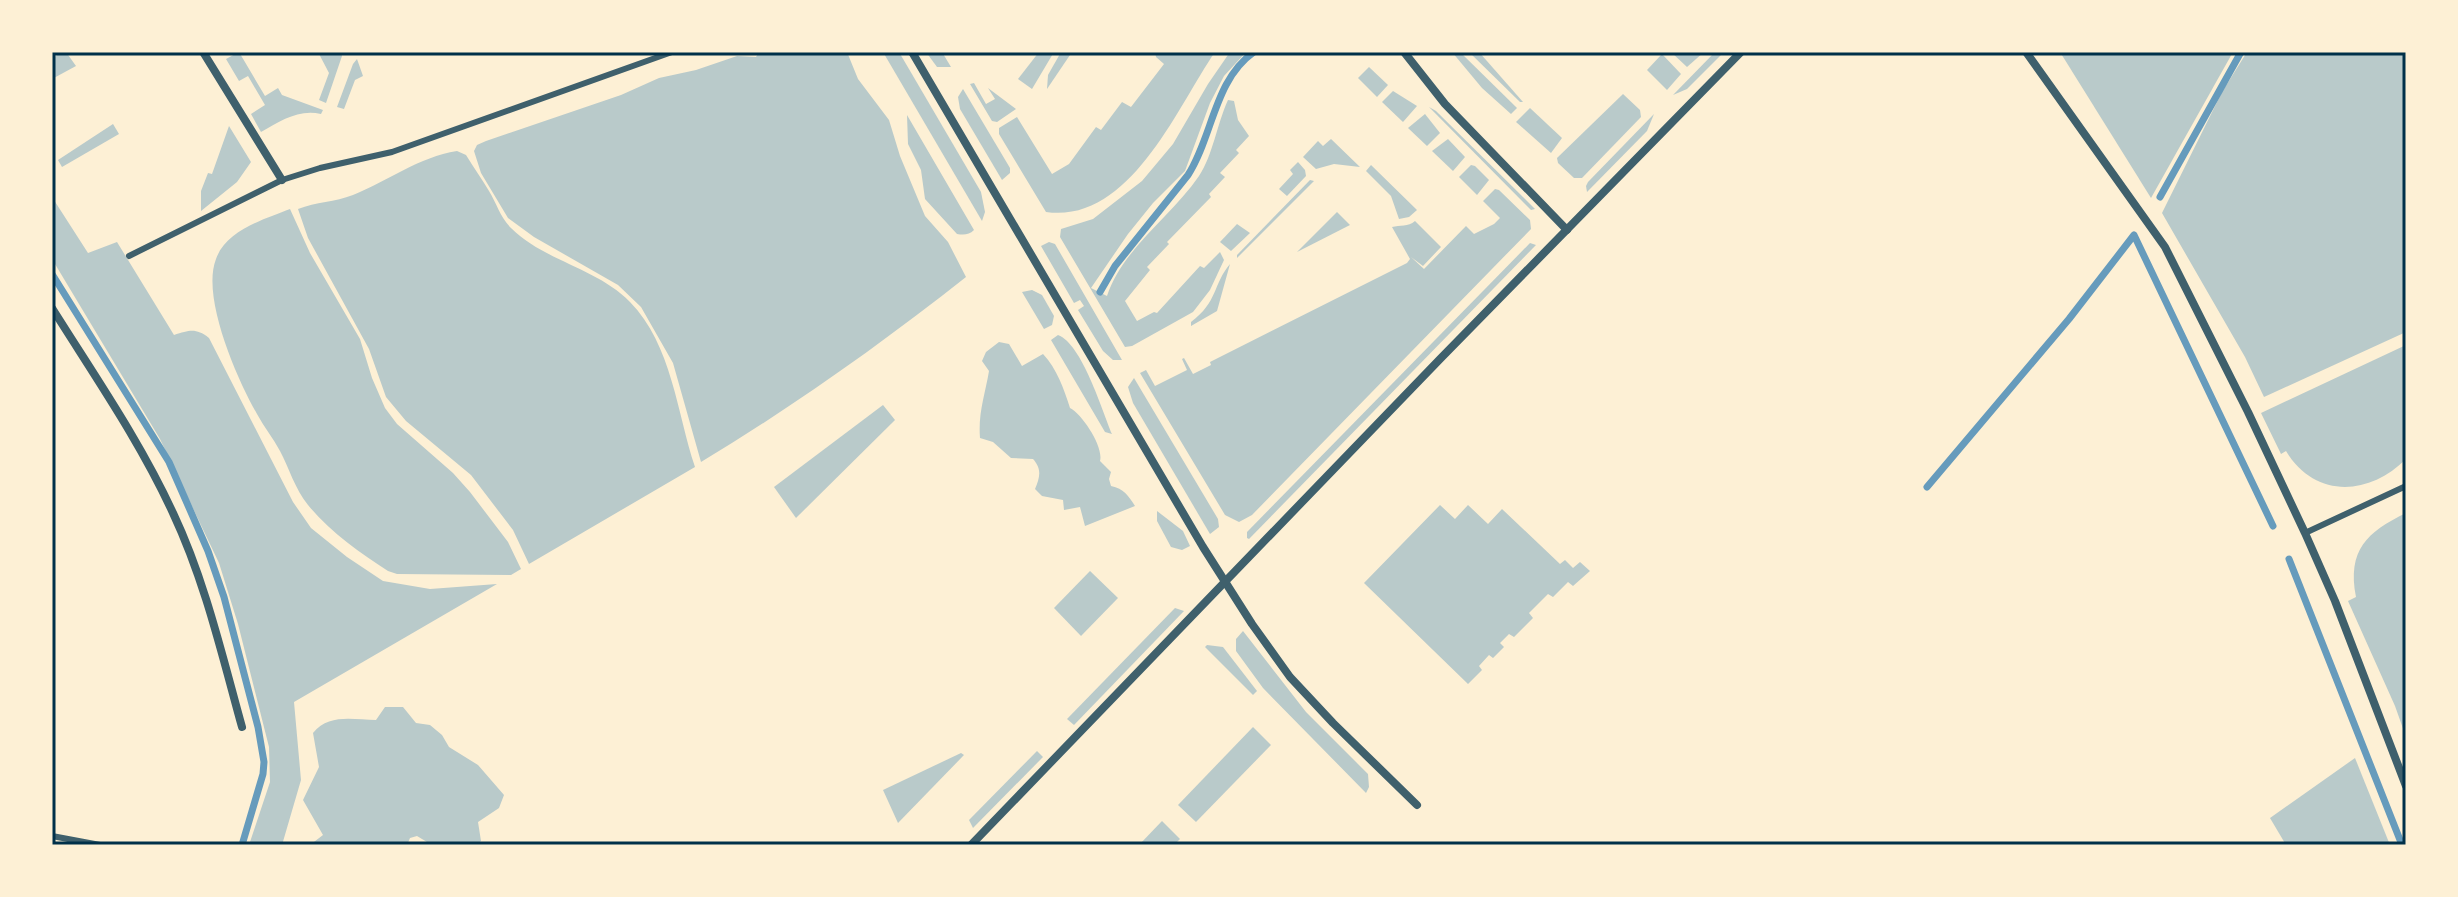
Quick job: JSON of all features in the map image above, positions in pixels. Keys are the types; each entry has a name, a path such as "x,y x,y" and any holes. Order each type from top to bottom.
{"street":[{"path":"203,52 282,180"},
{"path":"912,52 1225,583 1290,677 1417,805"},
{"path":"1404,52 1445,104 1567,230"},
{"path":"971,845 1741,52"},
{"path":"2026,52 2165,247 2305,533 2335,601 2406,786"},
{"path":"52,308 144,457 174,515 204,591 242,727"}],"lane":[{"path":"129,256 282,180 392,152 672,52"},
{"path":"2305,533 2406,486"},
{"path":"52,836 100,845"}],"shaded area":[{"path":"66,52 76,66 52,79 52,59"},
{"path":"239,52 265,96 278,88 282,95 323,110 321,114 297,115 261,132 251,114 265,105 248,76 239,81 226,59"},
{"path":"318,52 341,52 342,56 326,103 319,100 329,73"},
{"path":"759,52 847,52 858,79 889,120 925,216 948,242 966,277 836,374 701,462 673,363 641,307 618,285 534,237 508,218 481,173 474,151 477,145 486,141 621,95 659,78 737,56 756,57"},
{"path":"883,52 899,52 981,192 985,212 982,221"},
{"path":"926,52 942,52 951,67 937,67"},
{"path":"1039,52 1054,52 1032,89 1018,79"},
{"path":"1061,52 1072,52 1047,89 1048,75"},
{"path":"1155,52 1215,52 1167,130 1126,181 1102,200 1076,211 1046,212 999,134 999,128 1017,117 1052,174 1069,164 1096,127 1101,130 1122,102 1131,107 1164,64"},
{"path":"1230,52 1246,52 1224,76 1210,103 1185,171 1128,234 1091,288 1107,296 1124,263 1199,176 1228,100 1234,101 1238,120 1249,136 1236,150 1239,153 1220,173 1225,177 1209,194 1211,197 1167,242 1169,244 1147,267 1150,270 1125,301 1137,321 1157,313 1200,266 1204,268 1220,252 1224,260 1210,290 1193,312 1125,347 1060,237 1061,229 1093,219 1142,181 1173,144"},
{"path":"1452,52 1460,52 1517,108 1511,114 1482,88"},
{"path":"1469,52 1479,52 1523,102 1520,102"},
{"path":"1671,52 1704,52 1687,67"},
{"path":"1715,52 1724,52 1687,89 1673,95"},
{"path":"2060,52 2233,52 2151,198"},
{"path":"2247,52 2406,52 2406,332 2264,397 2245,357 2162,213 2222,92"},
{"path":"1662,54 1681,74 1667,90 1647,70"},
{"path":"357,59 363,76 355,80 344,109 337,107 353,64"},
{"path":"1369,67 1388,85 1377,97 1358,78"},
{"path":"974,83 986,104 995,99 988,88 1016,109 997,122 992,121 970,84"},
{"path":"963,89 1010,168 1010,173 1002,180 960,109 958,97"},
{"path":"1393,91 1417,106 1403,122 1382,102"},
{"path":"1623,94 1640,110 1641,117 1582,178 1574,178 1558,163 1557,158"},
{"path":"1429,107 1436,111 1535,209 1531,210"},
{"path":"1530,108 1562,138 1551,153 1516,122"},
{"path":"1425,114 1440,133 1427,146 1408,128"},
{"path":"1654,114 1647,131 1587,192 1588,182"},
{"path":"907,115 974,230 970,233 957,234 925,199 921,170 908,144"},
{"path":"113,124 119,134 62,167 58,160"},
{"path":"229,126 251,162 237,182 201,211 201,191 208,173 212,174"},
{"path":"1331,139 1360,167 1334,164 1316,169 1303,157 1318,141 1323,146"},
{"path":"1448,139 1465,157 1453,171 1432,151"},
{"path":"457,151 466,155 511,228 539,249 617,290 644,319 672,380 695,467 529,564 513,530 471,475 406,421 386,397 369,349 308,238 298,209 353,195 417,164"},
{"path":"1298,162 1306,176 1287,196 1279,189 1293,174 1290,170"},
{"path":"1371,165 1417,210 1409,217 1399,219 1391,196 1366,171"},
{"path":"1471,165 1489,180 1477,195 1459,177"},
{"path":"1310,180 1314,181 1237,258 1237,255"},
{"path":"1495,189 1530,220 1531,229 1252,515 1239,522 1225,515 1140,373 1146,370 1155,386 1187,370 1184,358 1193,374 1211,365 1210,362 1407,263 1410,259 1392,227 1415,221 1441,247 1423,266 1411,257 1424,269 1466,226 1474,234 1500,218 1483,201"},
{"path":"52,197 88,253 117,242 174,335 193,331 209,338 293,502 311,528 383,581 430,589 497,584 294,702 301,780 282,845 249,845 270,782 269,747 219,563 160,439 52,259"},
{"path":"290,209 310,253 360,339 385,408 397,424 470,492 508,542 521,569 511,575 397,574 345,541 303,499 231,360 213,294 216,259 228,240 247,227"},
{"path":"1337,212 1350,225 1297,252"},
{"path":"1237,224 1250,233 1231,251 1220,242"},
{"path":"1049,242 1055,244 1122,360 1113,360 1103,351 1078,310 1084,306 1080,300 1074,303 1041,246"},
{"path":"1530,243 1536,245 1247,538 1247,532"},
{"path":"1230,264 1217,311 1191,326 1191,322 1211,300"},
{"path":"1032,290 1042,295 1054,316 1052,325 1044,329 1022,292"},
{"path":"1058,335 1067,341 1083,364 1112,434 1105,432 1051,340"},
{"path":"999,342 1009,344 1022,366 1043,354 1048,360 1060,380 1070,408 1091,432 1099,448 1100,461 1111,472 1111,486 1125,493 1135,506 1085,526 1080,507 1064,510 1063,500 1042,496 1035,489 1039,473 1033,459 1011,458 993,442 980,438 981,412 989,371 982,361 986,352"},
{"path":"2406,345 2406,459 2376,480 2343,487 2312,478 2298,467 2286,451 2281,454 2261,413"},
{"path":"1134,378 1218,519 1219,527 1210,534 1133,403 1128,387"},
{"path":"883,405 895,420 796,518 774,487"},
{"path":"1440,505 1455,519 1468,505 1488,524 1502,509 1560,564 1565,560 1573,568 1580,562 1590,571 1573,586 1568,582 1553,597 1548,594 1529,613 1533,618 1514,637 1509,634 1500,643 1504,647 1493,658 1489,655 1479,666 1482,670 1468,684 1364,583"},
{"path":"1157,511 1183,531 1190,546 1182,550 1171,547 1157,521"},
{"path":"2406,513 2406,737 2348,601 2356,597 2355,567 2363,544 2380,528"},
{"path":"1090,571 1118,598 1081,636 1054,608"},
{"path":"1175,608 1184,611 1074,725 1067,719"},
{"path":"1243,631 1306,712 1368,774 1366,793 1263,688 1236,651 1236,639"},
{"path":"1205,647 1223,647 1257,691 1253,695"},
{"path":"385,707 403,707 416,723 430,725 442,735 449,747 478,765 504,795 499,808 478,822 481,841 477,845 432,845 417,836 410,838 407,845 310,845 323,835 303,800 319,767 313,733 334,720 376,720"},
{"path":"1253,727 1271,745 1196,822 1178,805"},
{"path":"1037,751 1043,757 973,828 969,820"},
{"path":"961,753 964,755 898,823 883,790"},
{"path":"2355,758 2390,845 2286,845 2270,818"},
{"path":"1162,821 1180,839 1174,845 1139,845"}],"waterway":[{"path":"1100,292 1115,266 1188,175 1230,78 1254,52"},
{"path":"2160,197 2241,52"},
{"path":"1927,487 2069,319 2134,235 2273,526"},
{"path":"52,274 169,462 208,551 224,597 258,727 264,762 242,845"},
{"path":"2289,559 2402,845"}]}
